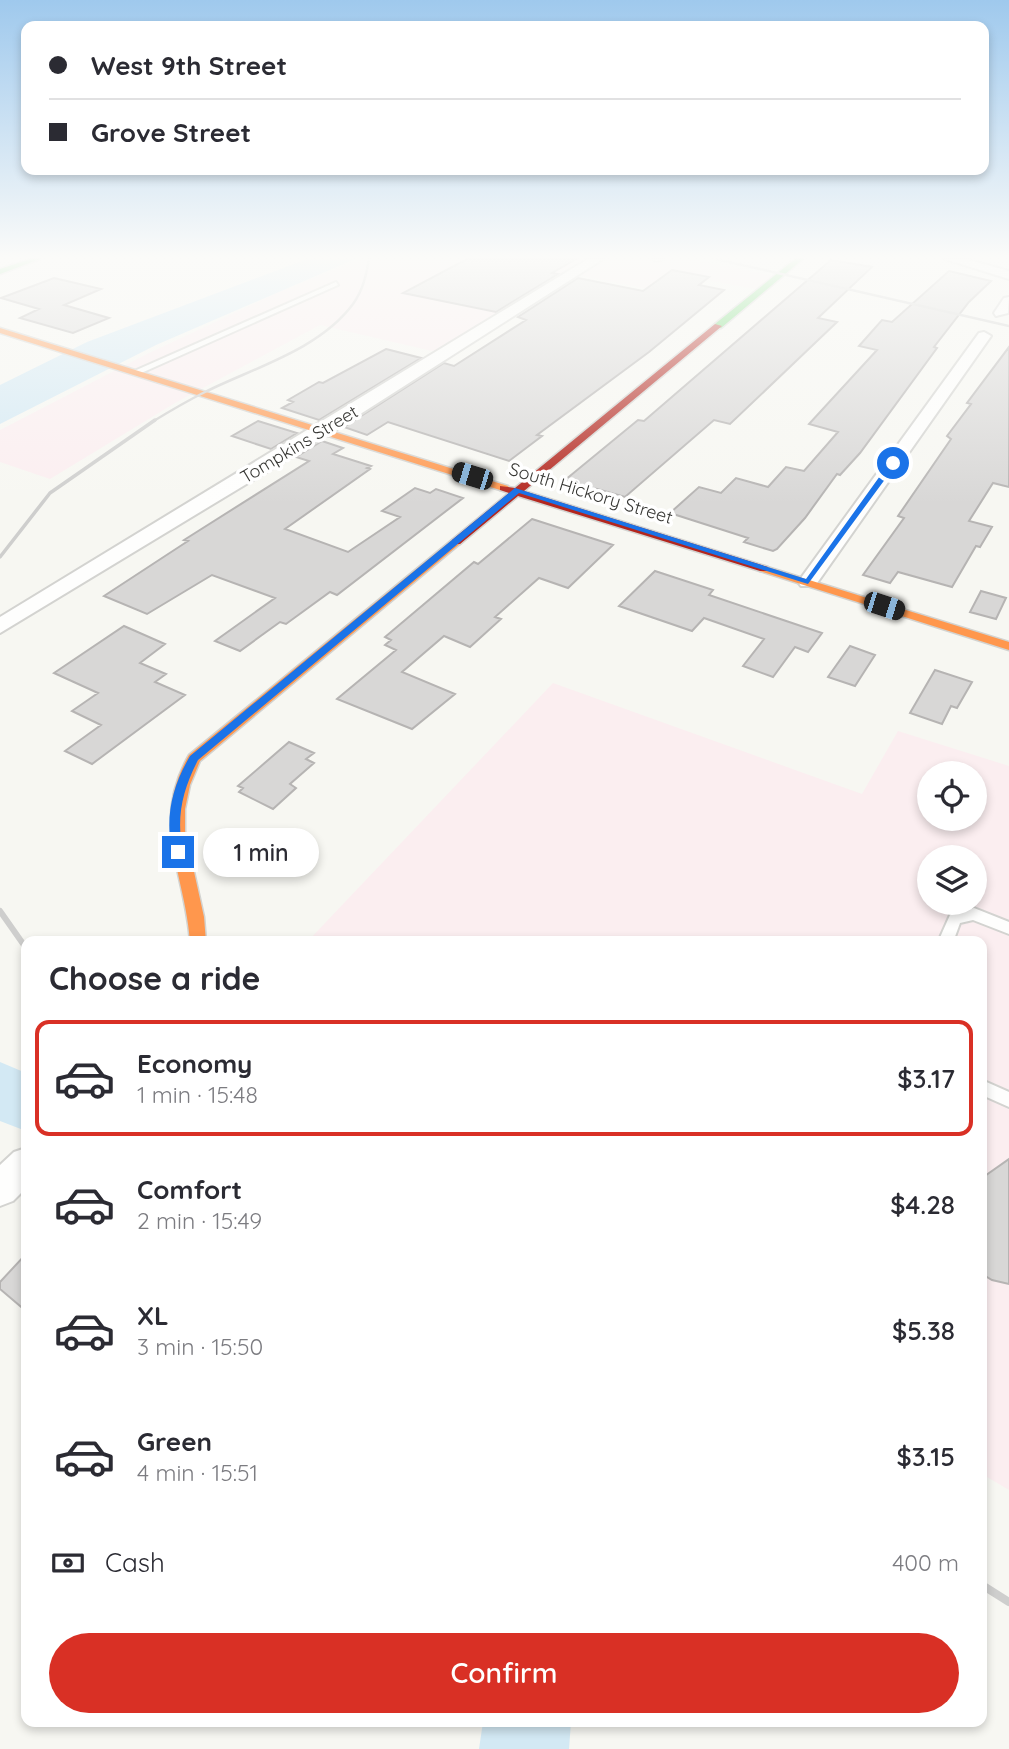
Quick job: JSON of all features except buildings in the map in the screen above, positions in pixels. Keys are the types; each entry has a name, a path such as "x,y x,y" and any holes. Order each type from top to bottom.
{"street":[{"name":"South Hickory Street","path":"35,341 1009,646"},
{"name":"Tompkins Street","path":"0,626 466,341"},
{"path":"198,936 198,925 173,829 178,788 194,758 700,341"},
{"path":"808,582 981,341"}],"lane":[{"path":"128,369 197,341"},
{"path":"948,936 955,919 974,914 1009,928"},
{"path":"987,1089 1009,1100"}],"shaded area":[{"path":"176,341 291,341 175,403 50,479 0,462 0,430"},
{"path":"387,341 467,341 445,354"},
{"path":"553,683 862,794 898,731 1009,766 1009,1490 987,1477 987,936 313,936"}],"water":[{"path":"166,341 0,424 0,385 87,342"}],"waterway":[{"path":"0,1089 21,1101"},
{"path":"524,1749 526,1727"}],"railway":[{"path":"153,421 205,392 312,341"},
{"path":"0,557 50,493 153,421"},
{"path":"0,911 21,941"},
{"path":"987,1588 1009,1602"}],"traffic: slow":[{"path":"34,341 504,488"},
{"path":"198,936 192,894 177,831 177,809 182,785 194,758 456,542"},
{"path":"764,569 1009,646"}],"traffic: jam":[{"path":"456,542 700,341"},
{"path":"504,488 764,569"}],"route":[{"path":"178,852 173,829 178,788 194,758 518,490 808,582 893,463"}]}
